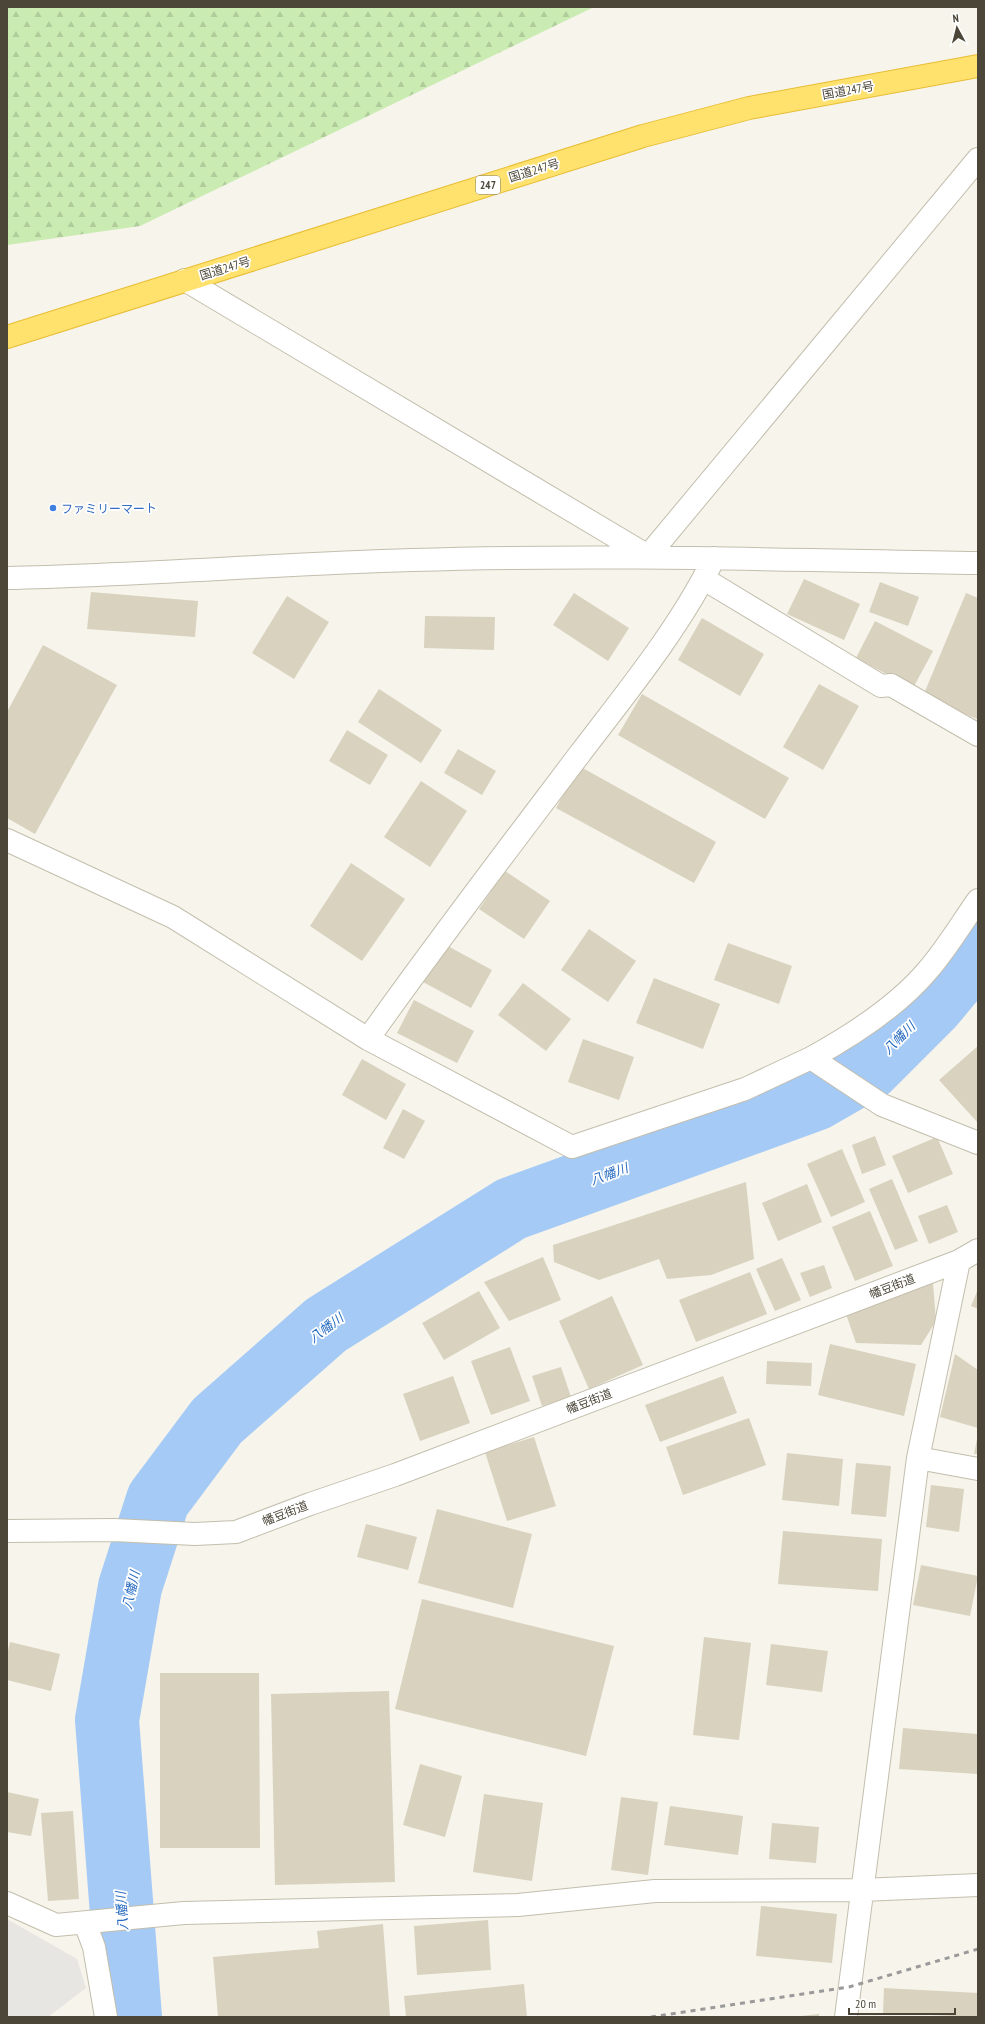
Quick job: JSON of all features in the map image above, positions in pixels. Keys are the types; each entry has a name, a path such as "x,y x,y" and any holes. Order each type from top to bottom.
{"highway":[{"name":"国道247号","path":"7,337 643,136 749,108 978,66"}],"street":[{"path":"648,556 978,159"},
{"path":"185,280 648,556"},
{"path":"7,578 77,577 412,560 648,556 978,563"},
{"path":"368,1039 418,969 652,660 704,579 714,558"},
{"path":"704,579 881,686 891,685 978,735"},
{"path":"7,840 173,918 368,1039 572,1147 745,1089 812,1060 854,1034 893,1003 927,972 978,900"},
{"path":"812,1060 882,1105 978,1143"},
{"name":"幡豆街道","path":"7,1531 114,1530 195,1534 236,1532 310,1504 395,1475 959,1261 978,1250"},
{"path":"846,2017 918,1458 959,1261"},
{"path":"918,1458 978,1469"},
{"path":"7,1903 56,1925 184,1913 518,1905 655,1892 862,1890 978,1885"},
{"path":"85,1923 94,1947 106,2017"}],"green space":[{"path":"7,7 594,7 140,226 7,245"}],"shaded area":[{"path":"7,1919 77,1959 86,1988 48,2017 7,2017"}],"building":[{"path":"804,579 860,604 844,640 787,614"},
{"path":"880,582 919,597 908,626 869,612"},
{"path":"91,592 198,601 195,637 87,629"},
{"path":"574,593 629,628 608,661 553,625"},
{"path":"966,593 978,598 977,719 923,696"},
{"path":"287,596 329,622 294,679 252,653"},
{"path":"425,616 495,617 494,650 424,648"},
{"path":"702,618 764,654 740,696 678,660"},
{"path":"875,621 933,651 913,688 856,658"},
{"path":"43,645 117,685 35,834 7,818 7,712"},
{"path":"819,684 859,706 823,770 783,747"},
{"path":"379,689 442,730 421,763 358,722"},
{"path":"642,694 789,778 765,819 618,735"},
{"path":"347,730 388,755 370,785 329,761"},
{"path":"458,749 496,771 482,795 444,773"},
{"path":"579,766 716,842 694,883 556,808"},
{"path":"421,781 467,811 430,867 384,837"},
{"path":"351,863 405,899 362,961 310,926"},
{"path":"505,871 550,901 524,939 479,909"},
{"path":"589,929 636,961 608,1002 561,970"},
{"path":"728,943 792,966 779,1004 714,980"},
{"path":"444,944 492,970 471,1008 423,982"},
{"path":"654,978 720,1004 703,1049 636,1023"},
{"path":"523,983 571,1019 546,1051 498,1015"},
{"path":"414,1000 474,1031 457,1063 397,1033"},
{"path":"583,1039 634,1057 619,1100 568,1082"},
{"path":"978,1046 978,1123 939,1080"},
{"path":"362,1059 406,1084 386,1120 342,1095"},
{"path":"403,1109 425,1121 404,1159 383,1148"},
{"path":"875,1136 886,1165 862,1174 852,1145"},
{"path":"937,1137 953,1174 908,1193 892,1156"},
{"path":"842,1149 865,1202 831,1217 807,1164"},
{"path":"892,1179 918,1241 895,1250 869,1189"},
{"path":"746,1182 754,1259 711,1275 667,1279 659,1259 599,1280 554,1262 553,1245"},
{"path":"807,1184 822,1222 778,1241 762,1203"},
{"path":"947,1205 958,1232 929,1244 918,1216"},
{"path":"870,1211 893,1266 855,1281 832,1227"},
{"path":"543,1257 561,1300 509,1321 484,1282"},
{"path":"782,1258 801,1300 775,1311 756,1269"},
{"path":"824,1265 832,1288 810,1297 800,1273"},
{"path":"750,1272 767,1314 696,1342 679,1300"},
{"path":"933,1283 936,1321 921,1345 856,1343 846,1314"},
{"path":"978,1289 978,1309 971,1306"},
{"path":"479,1291 500,1328 444,1360 422,1323"},
{"path":"612,1296 643,1365 589,1389 559,1321"},
{"path":"830,1344 916,1364 904,1416 818,1395"},
{"path":"510,1347 530,1401 491,1415 471,1361"},
{"path":"955,1354 978,1370 978,1428 940,1417"},
{"path":"767,1361 812,1363 811,1386 766,1384"},
{"path":"561,1367 571,1397 542,1406 532,1376"},
{"path":"453,1376 470,1423 420,1441 403,1394"},
{"path":"723,1376 737,1413 660,1442 645,1405"},
{"path":"749,1418 766,1465 683,1495 666,1447"},
{"path":"534,1437 556,1506 507,1521 485,1452"},
{"path":"977,1439 978,1454 974,1454"},
{"path":"787,1453 843,1459 839,1506 782,1500"},
{"path":"856,1463 891,1466 886,1517 851,1514"},
{"path":"931,1485 964,1489 959,1532 926,1527"},
{"path":"437,1509 532,1534 513,1608 418,1583"},
{"path":"366,1524 417,1537 408,1570 357,1557"},
{"path":"783,1531 882,1539 878,1591 778,1584"},
{"path":"921,1565 978,1576 970,1616 913,1605"},
{"path":"422,1599 614,1646 586,1756 395,1709"},
{"path":"704,1637 751,1643 739,1740 693,1735"},
{"path":"10,1642 60,1654 51,1691 7,1680 7,1655"},
{"path":"771,1644 828,1651 822,1692 766,1685"},
{"path":"160,1673 259,1673 260,1848 160,1848"},
{"path":"389,1691 395,1882 275,1885 271,1694"},
{"path":"903,1728 978,1734 978,1774 899,1769"},
{"path":"420,1764 462,1776 445,1837 403,1825"},
{"path":"7,1792 39,1799 31,1836 7,1832"},
{"path":"484,1794 543,1803 532,1881 473,1872"},
{"path":"621,1797 658,1802 648,1875 611,1870"},
{"path":"670,1806 743,1816 738,1855 664,1845"},
{"path":"73,1811 79,1899 48,1901 41,1813"},
{"path":"772,1823 819,1827 816,1863 769,1859"},
{"path":"761,1906 837,1914 832,1963 756,1956"},
{"path":"488,1920 491,1970 417,1975 414,1926"},
{"path":"383,1924 390,2017 218,2017 213,1957 319,1948 317,1931"},
{"path":"524,1984 527,2017 406,2017 404,1996"},
{"path":"884,1988 978,1993 977,2017 883,2013"},
{"path":"819,2014 819,2017 801,2017 801,2016"}],"waterway":[{"name":"八幡川","path":"130,2017 107,1720 130,1587 158,1500 217,1421 326,1325 511,1209 815,1099 869,1068 933,1004 978,950"}],"railway":[{"path":"651,2017 849,1987 978,1949"}],"place":[{"name":"ファミリーマート","path":"53,508"}]}
